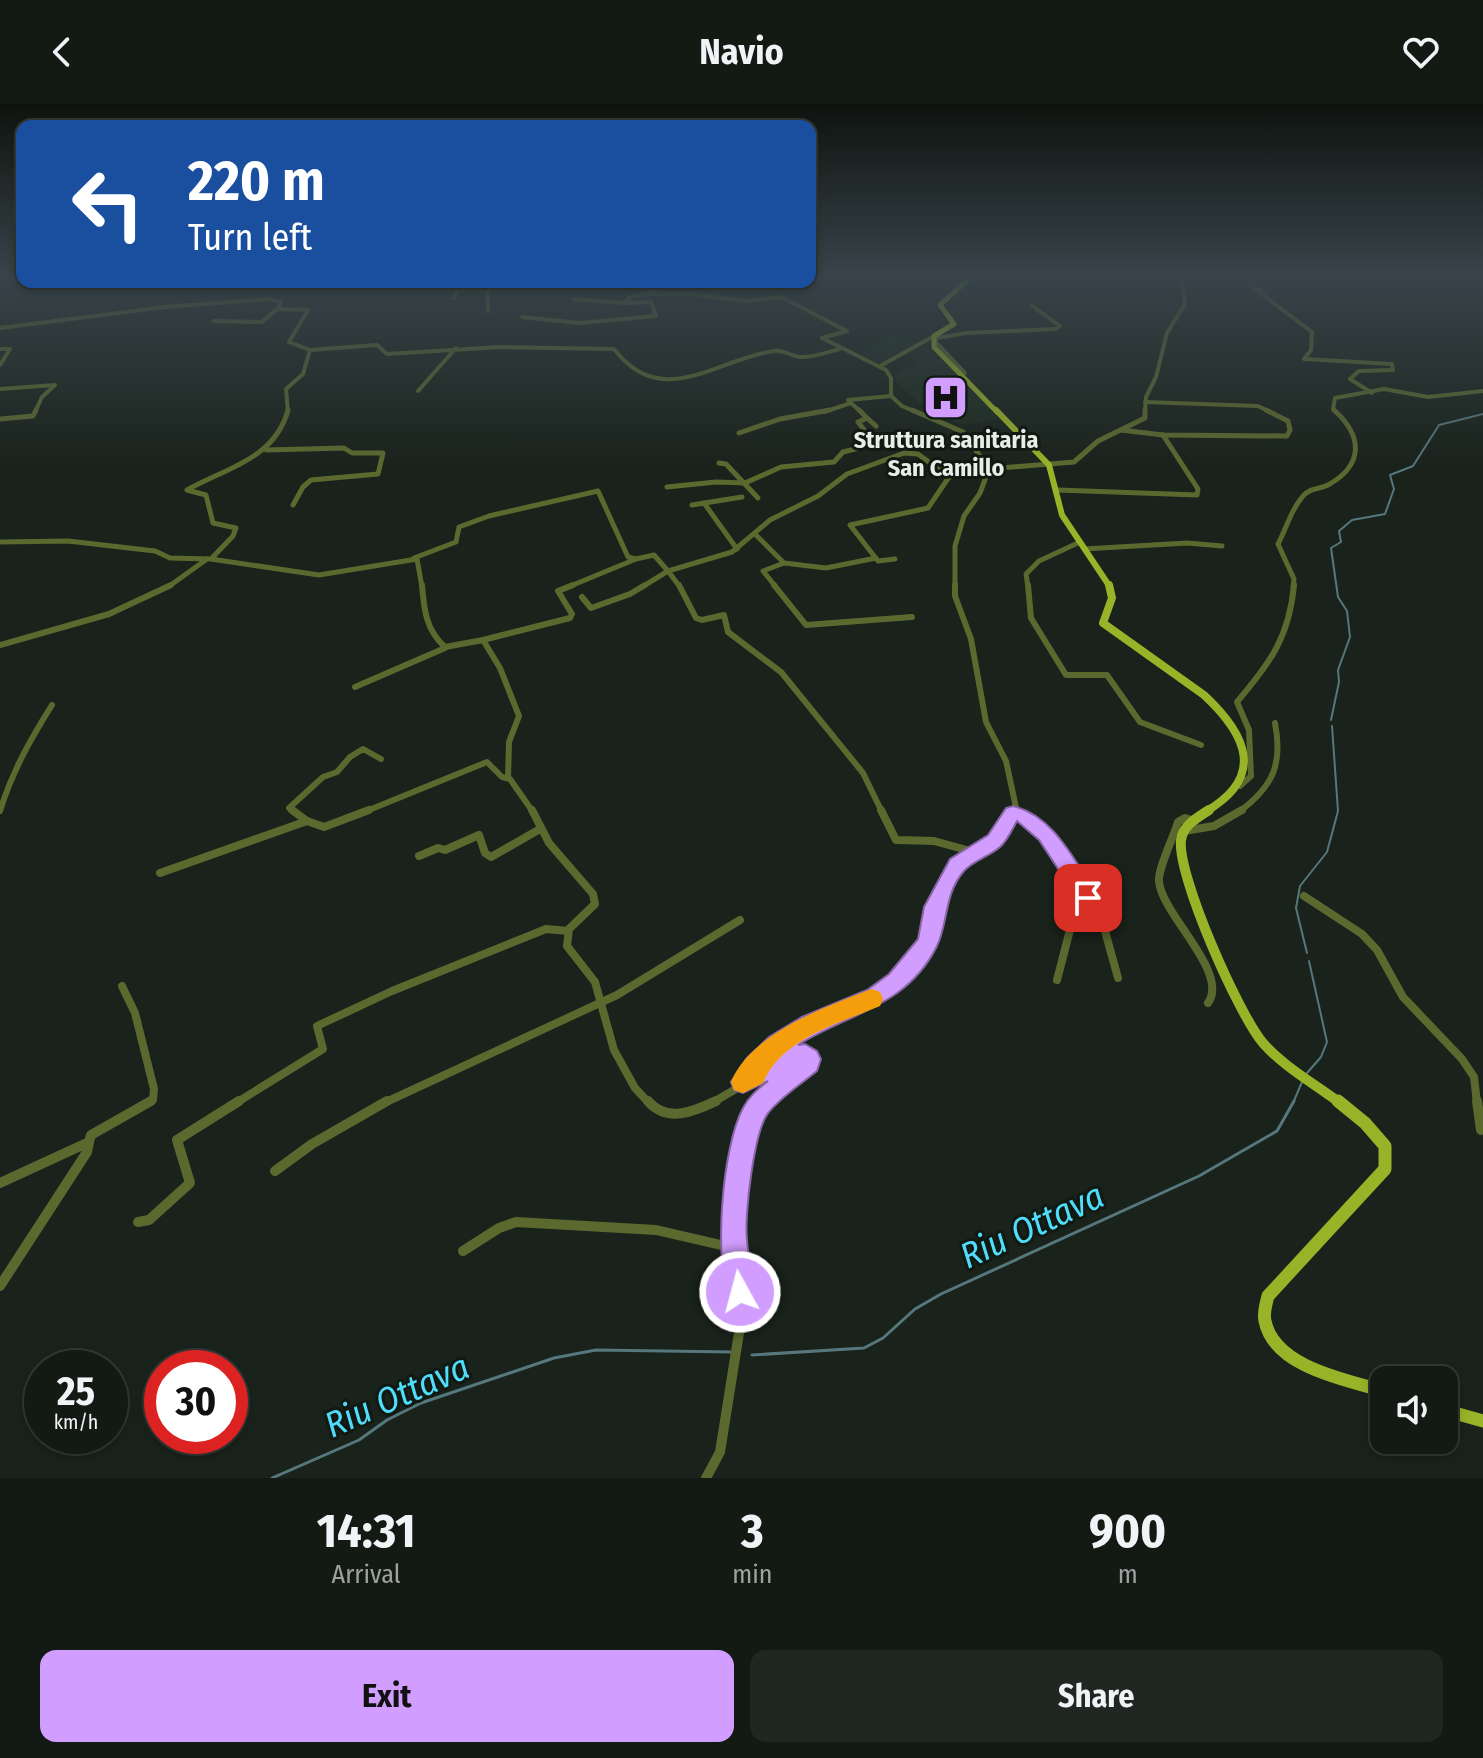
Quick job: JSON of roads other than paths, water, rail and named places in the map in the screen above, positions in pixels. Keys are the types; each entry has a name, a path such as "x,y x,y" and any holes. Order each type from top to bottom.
{"main road":[{"path":"934,340 934,347 1049,465 1058,490 1062,515 1110,587 1112,598 1103,623 1167,668 1229,721 1238,735 1245,764 1240,786 1181,836 1182,864 1197,907 1262,1042 1298,1074 1367,1126 1387,1148 1388,1159 1385,1169 1268,1296 1263,1308 1264,1321 1280,1347 1312,1370 1370,1387"},
{"path":"1458,1414 1483,1421"}],"street":[{"path":"289,340 310,350 377,345 387,354 456,348 614,349 624,362 649,378 698,376 776,350 801,358 840,349"},
{"path":"825,340 882,365 890,376 891,396 902,406 963,432 989,469"},
{"path":"882,365 927,340"},
{"path":"936,340 965,373 961,374"},
{"path":"1049,465 1081,459 1098,441 1145,418 1145,402 1156,377 1165,340"},
{"path":"1312,340 1311,350 1304,359 1392,364 1395,367 1393,370 1359,371 1350,379 1372,393"},
{"path":"418,391 456,348"},
{"path":"0,349 10,349 0,365"},
{"path":"0,645 69,628 148,598 179,583 209,559 233,536 236,528 213,523 206,495 187,490 266,450 282,430 291,405 286,389 303,374 310,350"},
{"path":"0,389 55,385 42,397 33,416 0,419"},
{"path":"1240,786 1251,776 1251,754 1249,730 1237,702 1270,663 1284,637 1292,604 1294,579 1278,544 1304,495 1328,485 1353,462 1356,437 1352,425 1333,409 1335,398 1393,389 1428,397 1483,391"},
{"path":"876,426 848,400 891,396"},
{"path":"1121,430 1163,435 1287,436 1290,430 1288,421 1258,406 1145,402"},
{"path":"739,433 780,419 818,414 851,403"},
{"path":"667,487 741,483 781,467 834,462 843,452 875,444 873,437 858,422 867,418"},
{"path":"1058,490 1197,495 1198,489 1163,435"},
{"path":"266,450 344,448 352,453 383,453 379,473 311,480 303,487 293,505"},
{"path":"582,597 591,608 630,594 668,571 737,549 770,520 818,496 847,474 904,453 918,454 949,477"},
{"path":"719,463 726,464 758,498"},
{"path":"895,559 881,562 850,525 928,508 949,477 989,469 1061,464"},
{"path":"989,469 980,493 964,516 955,546 955,596 971,639 986,722 1009,770 1017,813 1046,835 1100,913 1118,978"},
{"path":"0,542 68,541 155,551 170,558 209,559 319,575 359,570 436,552 456,542 459,527 489,516 598,491 628,557 636,559"},
{"path":"692,505 742,497"},
{"path":"704,503 737,549"},
{"path":"756,535 784,563"},
{"path":"1201,745 1140,722 1107,675 1066,675 1031,618 1026,574 1039,561 1082,546 1187,543 1222,546"},
{"path":"355,687 445,647 570,618 572,614 558,591 636,559 654,555 684,592 696,618 724,615 728,632 781,672 810,706 863,773 896,840 934,841 974,852"},
{"path":"414,558 417,559 421,577 421,608 437,640 445,647"},
{"path":"876,558 826,568 784,563 763,571 806,625 912,617"},
{"path":"483,640 500,668 519,716 509,742 508,778 528,803 540,829 593,894 595,904 590,913 571,926 566,947 590,973 601,1003 604,1024 630,1081 643,1101 661,1113 691,1115 721,1099 743,1082 777,1045 810,1025 875,998 897,981 928,942 935,907 957,865 995,841 1009,817 1017,813"},
{"path":"0,811 9,781 24,750 52,705"},
{"path":"1184,831 1193,832 1235,816 1263,790 1279,757 1275,723"},
{"path":"381,759 363,749 357,751 337,772 323,777 289,808 307,821 324,827 487,762 502,777 508,778"},
{"path":"1195,821 1185,818 1178,822 1159,881 1170,909 1195,945 1213,988 1213,996 1208,1003"},
{"path":"160,873 307,821"},
{"path":"419,856 438,848 445,850 479,835 485,853 491,857 540,829"},
{"path":"1304,896 1362,934 1377,950 1403,997 1462,1059 1474,1077 1481,1130"},
{"path":"1057,980 1065,938 1076,913 1088,898"},
{"path":"275,1171 316,1139 415,1087 601,1003 665,969 740,920"},
{"path":"138,1222 149,1220 190,1183 177,1140 323,1049 317,1026 392,991 546,929 568,931"},
{"path":"0,1286 87,1152 91,1135 153,1100 154,1089 135,1013 122,986"},
{"path":"706,1478 720,1452 742,1314 733,1236 741,1158 751,1117 761,1102 809,1059 793,1056 743,1082"},
{"path":"0,1183 89,1142"},
{"path":"463,1251 499,1228 516,1222 656,1230 734,1248"}],"waterway":[{"name":"Riu Ottava","path":"1331,720 1339,682 1338,670 1350,637 1347,611 1338,597 1331,548 1341,542 1339,531 1352,520 1385,514 1394,489 1390,475 1413,466 1439,425 1483,414"},
{"name":"Riu Ottava","path":"1307,953 1296,908 1300,886 1327,852 1338,811 1332,726"},
{"name":"Riu Ottava","path":"1307,1073 1321,1057 1327,1042 1309,961"},
{"name":"Riu Ottava","path":"1293,1102 1302,1082"},
{"name":"Riu Ottava","path":"752,1355 864,1348 883,1338 915,1309 941,1294 1199,1176 1277,1131 1293,1102"},
{"name":"Riu Ottava","path":"272,1478 359,1440 387,1420 421,1403 554,1358 596,1350 732,1352"}],"place":[{"name":"Struttura sanitaria San Camillo","path":"946,398"}]}
